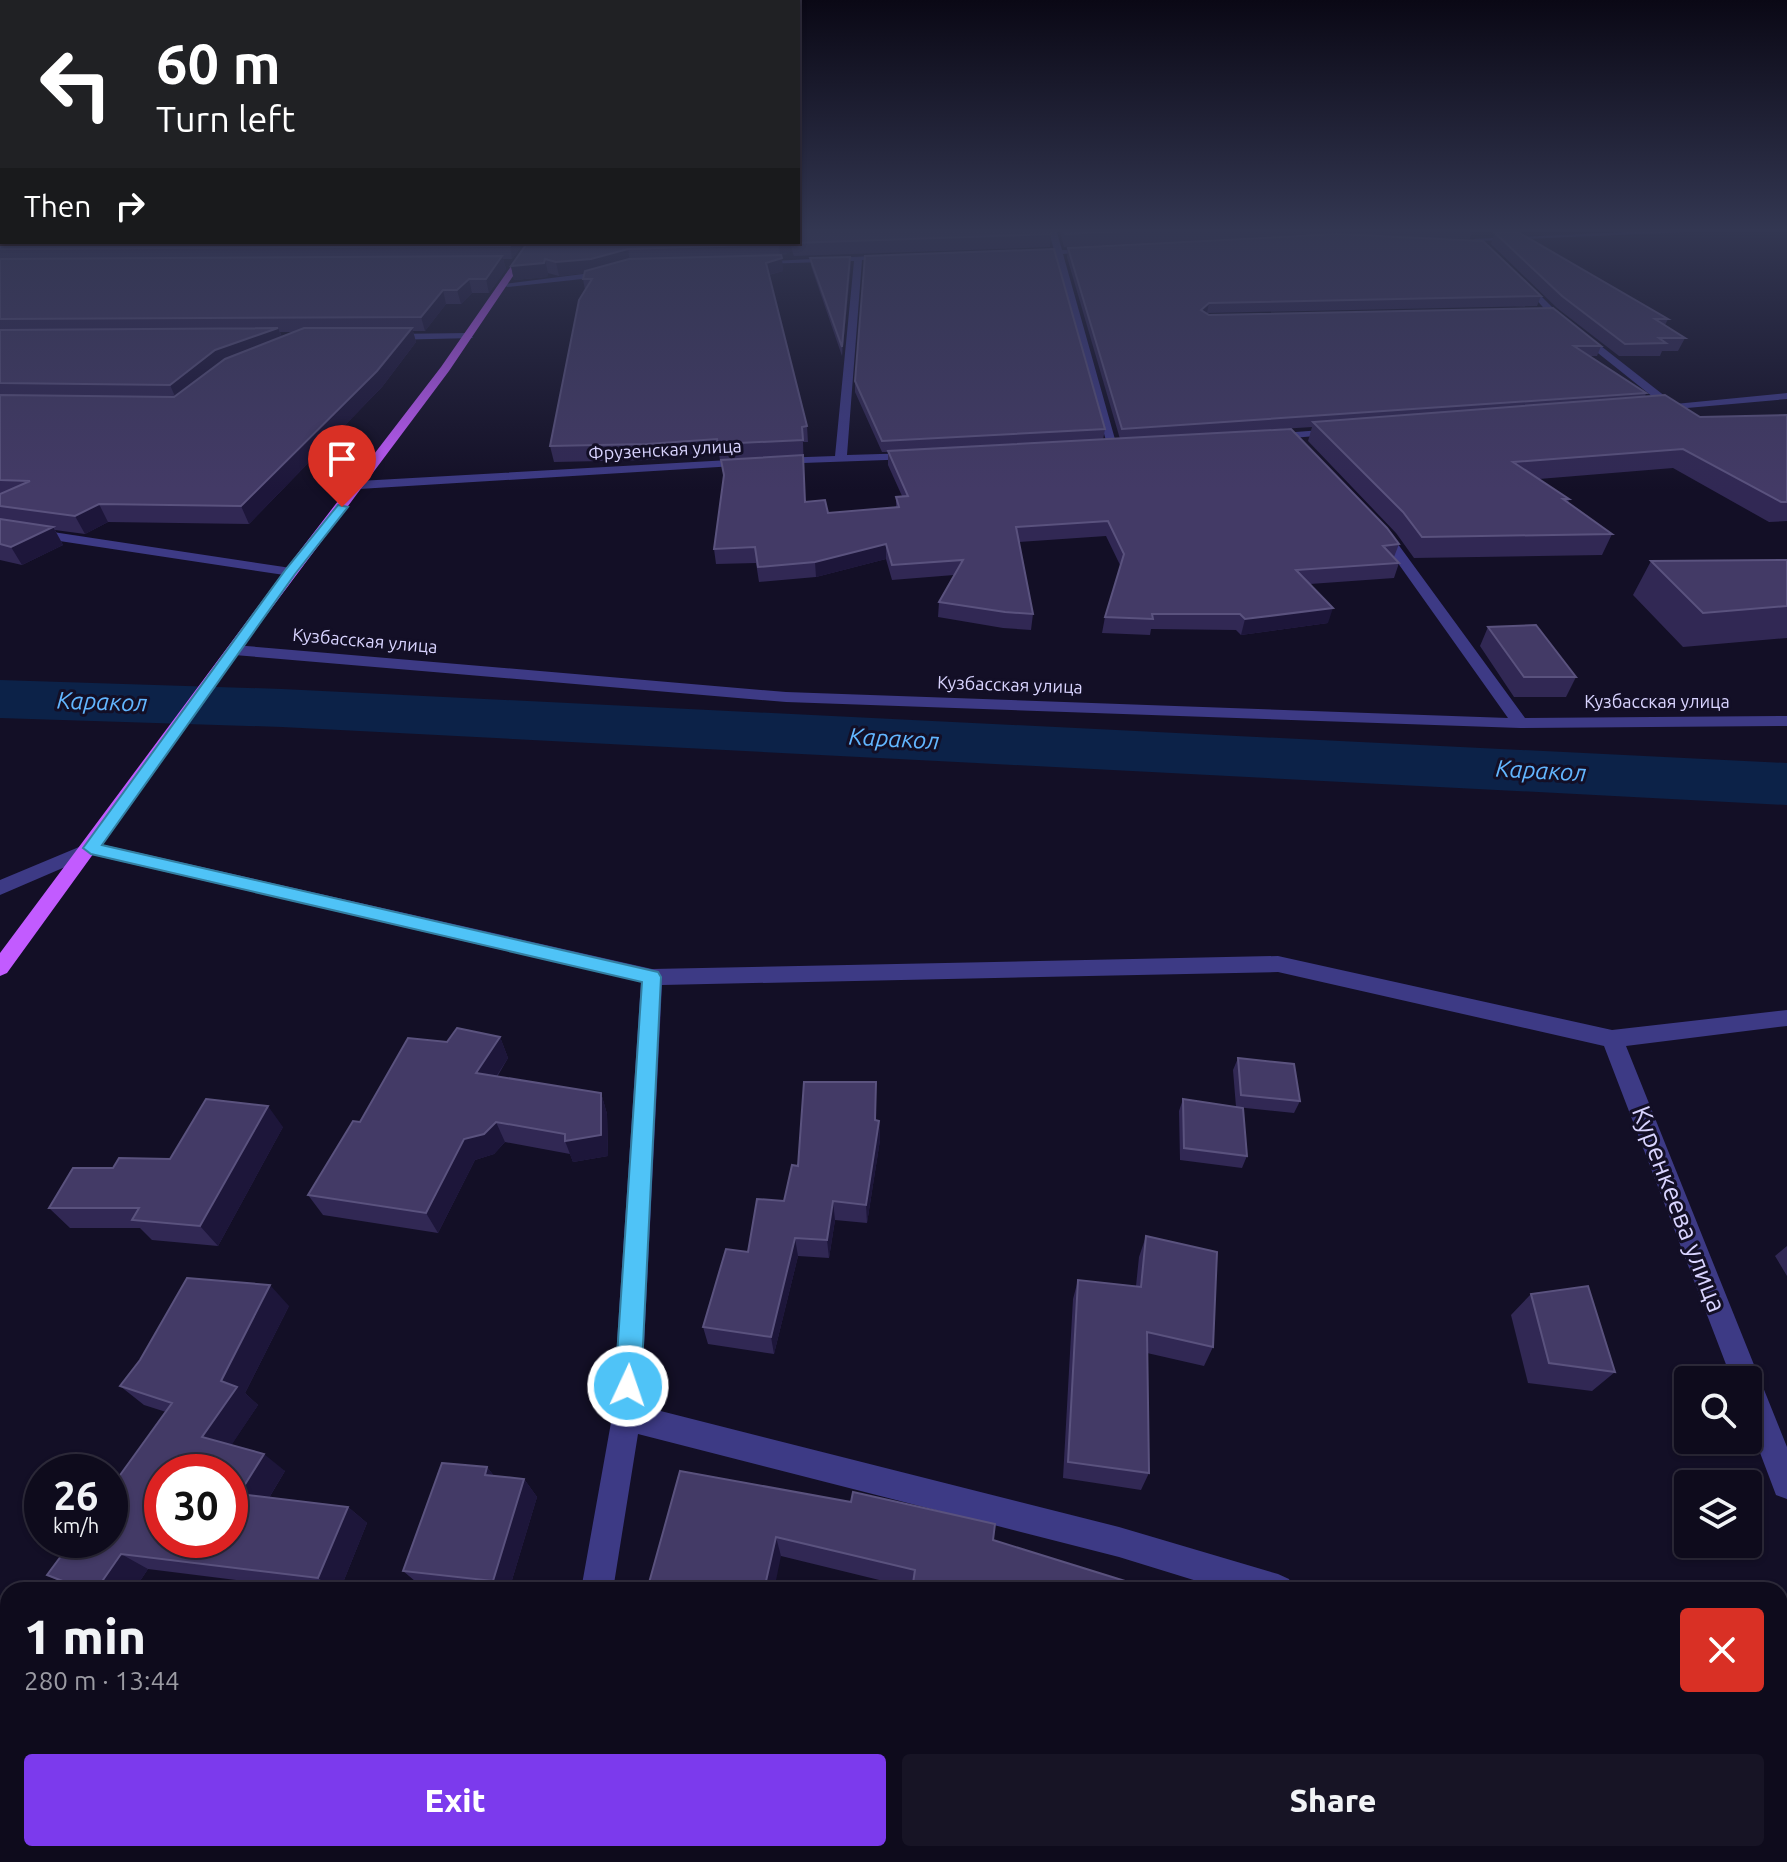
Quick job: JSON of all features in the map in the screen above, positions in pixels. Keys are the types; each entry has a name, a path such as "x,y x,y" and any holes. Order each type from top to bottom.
{"main road":[{"path":"0,968 291,572 484,316"}],"street":[{"path":"841,459 853,316"},
{"path":"1078,316 1114,448"},
{"path":"1557,316 1672,407"},
{"path":"378,337 470,336"},
{"path":"1640,410 1787,396"},
{"path":"1698,405 1743,416"},
{"path":"1262,437 1355,430"},
{"path":"1291,435 1302,446"},
{"path":"1099,448 1128,447"},
{"name":"Фрузенская улица","path":"359,485 932,455"},
{"path":"1367,515 1389,538 1520,723"},
{"path":"0,528 291,572"},
{"name":"Кузбасская улица","path":"234,650 786,697 1520,723 1787,721"},
{"path":"0,888 91,848 652,977 1278,964 1612,1039 1787,1018"},
{"path":"598,1582 626,1417 652,977"},
{"name":"Куренкеева улица","path":"1612,1039 1741,1366"},
{"path":"626,1417 1119,1542 1252,1582"},
{"name":"Куренкеева улица","path":"1762,1420 1787,1484"}],"building":[{"path":"0,316 422,316 421,317 0,319"},
{"path":"576,316 779,316 807,426 802,427 803,440 718,444 717,439 550,446"},
{"path":"831,316 845,316 842,347"},
{"path":"860,316 1073,316 1105,429 882,441 855,381"},
{"path":"1088,316 1563,316 1601,346 1574,346 1646,393 1122,429"},
{"path":"1588,316 1663,316 1668,319 1655,319 1685,338 1659,338 1666,343 1625,344"},
{"path":"278,328 215,350 170,385 0,383 0,330"},
{"path":"304,328 412,328 377,371 241,506 99,504 75,516 0,506 0,494 30,481 0,480 0,395 174,397 225,359"},
{"path":"1665,395 1700,417 1787,415 1787,502 1781,502 1683,449 1513,462 1569,499 1563,499 1612,534 1422,537 1403,512 1313,422"},
{"path":"1291,429 1399,544 1383,546 1399,563 1296,570 1333,608 1245,619 1240,614 1152,614 1153,619 1105,617 1124,554 1108,521 1016,527 1033,614 939,602 963,560 892,565 886,544 815,562 758,567 755,547 714,549 724,475 721,460 803,455 805,502 825,500 828,513 899,507 896,497 908,496 888,451"},
{"path":"0,519 53,527 11,547 0,544"},
{"path":"1787,560 1787,606 1703,613 1651,561"},
{"path":"1536,625 1576,677 1524,677 1488,627"},
{"path":"457,1028 500,1037 476,1073 601,1093 601,1135 565,1141 565,1134 496,1122 484,1134 464,1139 426,1213 308,1195 353,1121 360,1122 408,1038 447,1042"},
{"path":"1238,1058 1294,1064 1300,1101 1241,1095"},
{"path":"804,1082 876,1082 875,1120 879,1121 866,1205 833,1201 827,1240 795,1238 771,1337 703,1327 726,1249 748,1252 757,1199 784,1201 792,1165 798,1166"},
{"path":"206,1099 268,1106 200,1226 132,1220 139,1208 49,1208 73,1168 113,1168 119,1158 170,1159"},
{"path":"1183,1099 1243,1108 1247,1156 1184,1148"},
{"path":"1146,1236 1217,1252 1213,1347 1147,1332 1149,1473 1068,1462 1078,1280 1141,1287"},
{"path":"187,1278 270,1285 221,1381 237,1387 202,1437 264,1454 248,1480 248,1454 144,1454 144,1557 128,1555 128,1464 172,1403 120,1386 140,1360"},
{"path":"1588,1286 1615,1372 1549,1363 1531,1294"},
{"path":"442,1463 487,1467 485,1475 524,1479 493,1581 403,1571"},
{"path":"680,1471 851,1502 853,1492 995,1524 993,1540 1128,1582 913,1582 915,1570 776,1537 766,1582 649,1582"},
{"path":"248,1495 348,1507 318,1578 154,1558 248,1558"},
{"path":"60,1558 118,1558 102,1582 65,1582 47,1575"}],"waterway":[{"name":"Каракол","path":"0,699 282,708 1787,784"}],"route":[{"path":"342,507 291,572 91,848 652,977 628,1386"}]}
